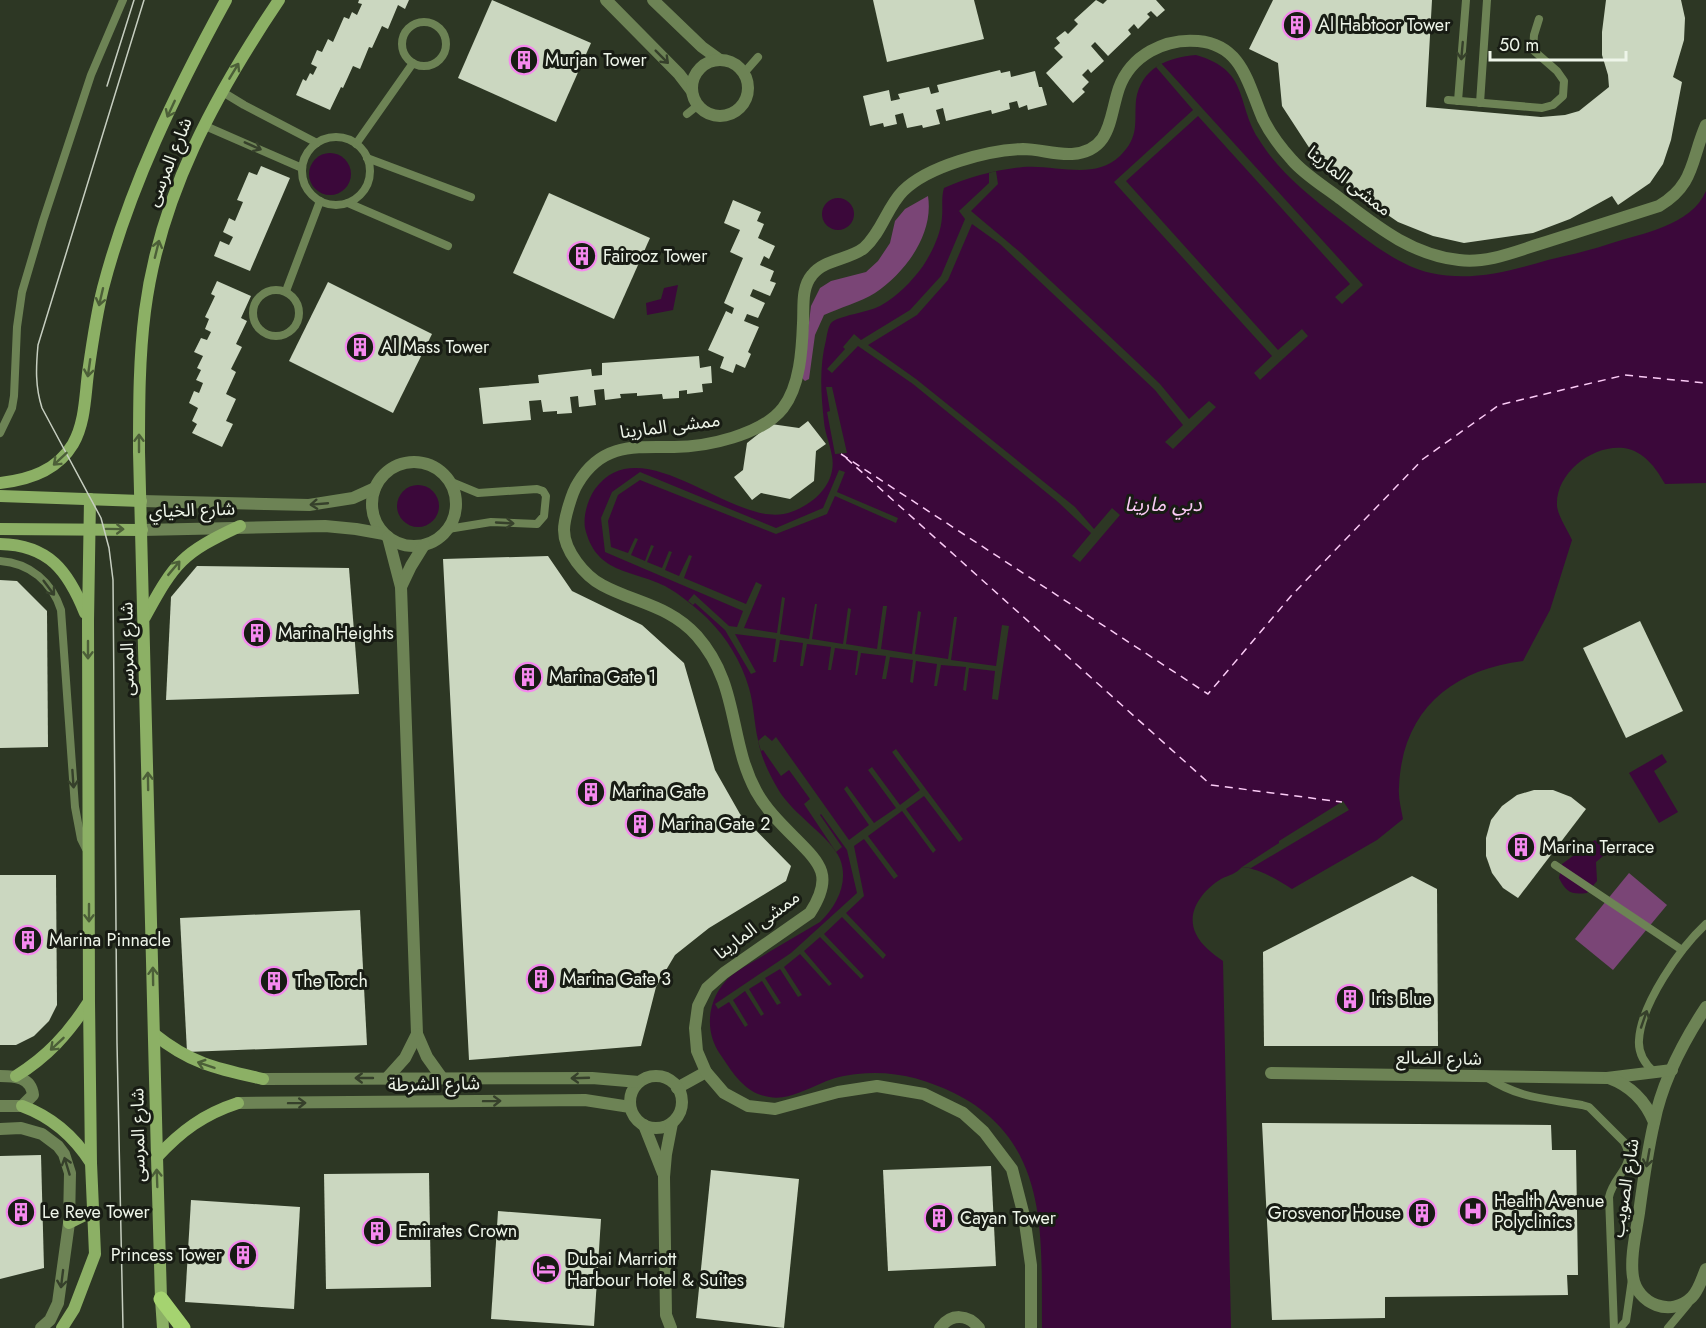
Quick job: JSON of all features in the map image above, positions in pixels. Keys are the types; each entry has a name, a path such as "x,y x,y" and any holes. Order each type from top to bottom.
{"main road":[{"name":"شارع المرسى","path":"0,483 25,479 42,473 58,462 74,443 82,419 103,288 122,226 171,108 226,0"},
{"name":"شارع المرسى","path":"163,1328 141,501 139,403 141,349 152,270 173,194 203,125 221,91 279,0"},
{"name":"شارع الخياي","path":"0,496 141,501"},
{"path":"62,1328 74,1309 95,1254 91,1163 88,855 90,499"},
{"path":"144,618 167,577 186,556 205,543 240,526"},
{"name":"شارع الخياي","path":"0,529 142,530"},
{"path":"0,544 23,546 55,563 71,582 88,621"},
{"path":"16,1076 39,1061 63,1039 89,1002"},
{"path":"154,1034 178,1053 200,1064 263,1079"},
{"path":"157,1157 177,1136 199,1119 238,1104"},
{"path":"22,1106 40,1112 63,1128 91,1163"},
{"path":"69,1223 93,1210"},
{"path":"161,1299 183,1328"}],"street":[{"path":"606,0 679,74 692,91"},
{"path":"653,0 702,47 744,73 748,85 747,96 742,106 734,113 714,116 692,110 692,81 696,72 702,66 720,60"},
{"name":"ممشى المارينا","path":"1031,1328 1031,1265 1024,1216 1012,1169 984,1132 963,1113 924,1094 877,1086 838,1092 775,1109 748,1106 724,1093 706,1072 697,1050 695,1028 698,1006 707,988 724,973 810,913 822,888 822,873 815,857 776,820 755,789 742,756 728,692 716,660 694,632 671,615 588,576 569,548 564,530 576,485 591,465 615,450 643,446 679,447 712,442 745,433 766,424 784,407 794,389 803,328 804,295 809,278 815,271 863,248 877,232 889,207 929,171 989,153 1018,149 1055,154 1078,154 1093,148 1105,135 1113,116 1119,89 1126,75 1135,63 1150,51 1164,44 1182,40 1207,42 1230,54 1246,76 1265,124 1294,163 1399,242 1419,250 1462,261 1498,257 1659,206 1683,187 1706,125"},
{"path":"386,535 401,544 424,545 433,542 448,529 456,510 454,490 442,473 425,463 405,463 387,472 375,488 372,507 374,517 386,535 402,587 417,1034 427,1058 442,1078"},
{"name":"شارع الخياي","path":"141,501 309,505 353,498 375,488"},
{"name":"شارع الخياي","path":"142,530 240,526 325,526 386,535"},
{"path":"402,587 424,545"},
{"name":"شارع الصويب","path":"1633,1274 1637,1228 1654,1122 1672,1070 1706,1007"},
{"path":"387,1078 405,1058 417,1034"},
{"name":"شارع الضالع","path":"1271,1073 1607,1078 1672,1070"},
{"path":"677,1088 706,1072"},
{"path":"0,1076 16,1076 26,1081 33,1095 22,1106 0,1106"},
{"path":"670,1328 666,1315 664,1177 672,1123 681,1110 681,1094 663,1077 655,1076 639,1082 630,1096 630,1107 637,1120 644,1125 658,1128 672,1123"},
{"name":"شارع الشرطة","path":"263,1079 592,1078 639,1082"},
{"name":"شارع الضالع","path":"1607,1078 1618,1082 1636,1094 1650,1112 1654,1122"},
{"name":"شارع الشرطة","path":"238,1104 585,1100 630,1107"},
{"path":"644,1125 664,1177"},
{"path":"0,1129 21,1128 42,1134 58,1146 64,1154 70,1173 69,1223 58,1303 50,1320 41,1328"},
{"path":"1633,1274 1635,1285 1650,1303 1661,1307 1672,1307 1683,1304 1693,1297 1706,1269"},
{"path":"940,1328 952,1318 959,1317 973,1321 979,1328"}],"lane":[{"path":"0,432 12,408 14,396 17,327 22,292 91,75 123,0"},
{"path":"1458,101 1466,0"},
{"path":"1480,103 1487,0"},
{"path":"1448,100 1542,108 1553,105 1563,96 1564,81 1557,71 1533,50 1534,35 1539,19"},
{"path":"428,22 442,31 446,39 446,48 438,62 430,66 413,63 403,50 402,41 405,33 411,27 428,22"},
{"path":"744,73 758,57"},
{"path":"356,144 413,63"},
{"path":"221,91 317,143"},
{"path":"203,125 302,168"},
{"path":"337,137 356,144 367,158 370,167 367,185 356,199 348,203 329,204 313,196 304,183 302,168 309,150 317,143 337,137"},
{"path":"367,158 471,197"},
{"path":"286,291 320,201"},
{"path":"348,203 448,246"},
{"path":"268,290 286,291 298,303 298,321 287,334 270,336 256,326 253,318 255,301 268,290"},
{"path":"448,529 491,522 537,524 544,516 546,496 543,491 537,489 478,492 449,481"},
{"path":"0,561 23,566 40,577 54,592 61,610 75,807 81,839 88,855"},
{"path":"1555,865 1682,950"},
{"path":"1654,1072 1641,1054 1640,1032 1657,989 1682,950 1706,924"},
{"path":"1485,1076 1512,1092 1527,1097 1589,1107 1628,1148 1628,1163 1614,1181 1609,1197 1614,1328"},
{"path":"1620,1328 1626,1321 1633,1274"},
{"path":"1668,1328 1693,1297"}],"shaded area":[{"path":"928,196 927,224 922,238 907,263 875,293 824,315 815,335 809,379 805,381 802,378 811,306 820,288 831,281 866,272 878,261 890,243 895,221 905,209"},
{"path":"1629,873 1667,905 1613,970 1575,939"}],"water":[{"name":"دبي مارينا","path":"1196,55 1213,61 1233,78 1258,138 1275,161 1304,191 1394,258 1431,273 1461,276 1490,274 1650,232 1689,212 1699,203 1706,191 1706,483 1665,484 1643,456 1624,448 1600,451 1578,463 1562,482 1558,494 1558,510 1572,540 1550,610 1523,661 1497,666 1453,685 1435,699 1421,716 1402,760 1399,791 1403,819 1377,840 1292,889 1262,872 1242,867 1214,884 1198,902 1193,918 1196,934 1204,946 1223,961 1231,1328 1042,1328 1039,1226 1034,1194 1024,1164 1009,1137 986,1113 954,1093 931,1083 907,1076 883,1073 853,1074 830,1080 793,1095 769,1097 754,1092 743,1084 720,1054 711,1034 710,1024 710,1013 717,993 735,973 820,922 826,916 832,909 842,885 840,859 828,842 784,798 771,777 759,746 749,688 742,668 727,642 707,618 676,593 665,586 616,568 597,554 585,528 585,513 595,489 615,472 638,468 664,473 744,508 769,514 791,512 808,504 822,491 833,466 821,391 822,360 829,327 831,323 840,318 880,306 914,277 926,261 938,236 944,188 982,174 1013,168 1086,170 1110,164 1131,142 1136,100 1139,89 1150,72 1157,66 1176,58"},
{"path":"330,153 338,154 345,159 350,166 350,182 345,189 338,194 330,195 322,194 315,189 310,182 309,174 310,166 315,159 322,154"},
{"path":"838,198 849,203 854,214 849,225 838,230 827,225 822,214 827,203"},
{"path":"678,285 673,310 647,315 646,303 661,299 664,288"},
{"path":"418,485 426,486 433,491 438,498 438,514 433,521 426,526 418,527 410,526 403,521 398,514 397,506 398,498 403,491 410,486"},
{"path":"1662,754 1667,762 1654,771 1678,812 1659,823 1629,773"},
{"path":"1595,840 1607,853 1596,862 1597,881 1587,893 1570,892 1559,878 1562,864"}],"pier":[{"path":"1161,63 1363,285 1342,304 1335,297 1350,284 1198,116 1126,181 1278,350 1302,329 1308,336 1260,380 1254,373 1272,356 1114,182 1193,110 1156,67"},
{"path":"996,171 998,184 971,211 1021,253 1138,363 1160,384 1189,419 1209,401 1216,407 1173,449 1165,442 1183,425 1155,390 1000,244 972,224 948,280 917,315 868,345 916,379 1075,507 1094,529 1112,508 1120,515 1080,562 1072,556 1091,533 1058,502 913,384 858,346 832,373 827,369 845,349 843,347 854,334 861,340 910,310 941,276 965,219 959,211 989,183 989,173"},
{"path":"826,387 832,387 847,453 835,454 827,412 830,411"},
{"path":"839,470 845,472 837,492 898,518 896,523 835,496 827,514 776,534 640,480 618,495 608,521 611,547 628,553 635,538 638,539 631,555 645,561 651,545 654,546 647,562 662,568 669,551 672,552 665,570 679,576 689,555 692,556 684,578 746,604 756,582 762,585 744,628 777,633 782,597 785,598 780,634 809,639 815,604 817,604 812,639 843,644 848,608 851,609 846,644 877,649 883,606 887,606 881,649 912,654 918,611 921,612 915,654 948,659 954,617 957,617 951,660 996,666 1002,625 1009,626 998,700 992,699 995,671 969,668 966,691 963,690 966,667 941,665 937,686 934,686 937,664 916,661 913,683 910,682 913,660 890,657 886,679 882,679 886,656 861,653 857,675 855,675 858,651 835,648 831,670 828,670 831,647 807,644 803,666 800,666 803,643 780,640 776,662 773,662 776,639 735,634 756,672 751,674 725,630 695,603 693,605 688,601 694,594 729,626 737,627 743,611 605,552 601,518 612,492 640,472 776,528 823,508"},
{"path":"765,735 772,741 776,737 849,840 869,825 844,789 847,786 874,823 896,808 868,770 872,767 900,805 920,790 892,752 896,749 963,839 959,842 924,796 906,809 936,850 933,853 902,811 868,836 898,876 894,879 864,839 854,846 864,896 846,913 886,955 883,959 842,917 824,934 864,976 861,979 820,937 804,951 832,984 829,986 800,954 784,967 802,995 798,997 780,969 765,978 781,1003 777,1005 762,981 749,989 764,1014 761,1016 745,991 733,1000 748,1025 745,1027 729,1002 718,1009 715,1004 791,953 857,893 847,850 821,814 842,847 836,852 804,804 810,799 789,770 781,776 763,750 761,751 758,741"},
{"path":"1343,801 1349,810 1251,868 1242,867 1279,841"}],"building":[{"path":"359,0 409,0 405,9 398,5 388,29 382,26 372,48 369,47 360,69 353,66 330,110 296,95 303,79 306,81 310,73 313,75 317,67 311,64 317,50 322,52 328,39 333,42 344,17 349,19 352,12 357,15 362,4 358,3"},
{"name":"Murjan Tower","path":"492,0 591,43 556,122 458,78"},
{"path":"873,0 974,0 984,39 887,62"},
{"path":"1096,0 1103,4 1107,0 1156,0 1165,10 1157,17 1151,11 1147,14 1150,17 1138,29 1134,24 1128,30 1131,34 1108,56 1095,42 1091,46 1104,61 1091,73 1088,69 1082,75 1089,82 1082,89 1085,92 1073,103 1046,73 1063,57 1054,48 1060,43 1056,38 1065,31 1068,34 1078,24 1074,20"},
{"path":"1273,0 1432,0 1426,107 1541,117 1579,111 1609,87 1602,55 1606,0 1681,0 1685,18 1684,40 1673,77 1682,82 1671,140 1663,164 1650,183 1618,205 1612,196 1570,219 1533,233 1464,243 1433,236 1398,222 1366,200 1310,149 1282,106 1278,63 1249,49"},
{"path":"1000,70 1001,73 1010,71 1011,77 1035,71 1047,105 1028,110 1027,105 1019,108 1017,101 1009,103 1010,109 992,114 991,110 946,121 943,108 936,110 940,124 923,128 922,125 907,128 903,113 895,115 897,124 884,127 883,123 870,126 863,96 889,90 891,101 900,99 898,94 929,87 931,94 939,92 937,85"},
{"path":"261,166 290,178 250,271 214,256 220,241 229,245 233,237 223,232 229,218 235,221 243,202 237,200 249,172 257,175"},
{"name":"Fairooz Tower","path":"549,193 650,238 614,319 513,273"},
{"path":"733,200 761,212 757,221 764,224 758,238 775,246 769,259 764,256 760,265 774,271 770,281 776,283 770,296 753,289 750,296 765,303 758,318 747,314 744,321 759,327 748,352 751,354 745,368 736,364 733,373 720,368 724,357 708,350 726,311 732,314 734,308 724,303 743,258 730,252 740,230 724,223"},
{"path":"217,281 251,296 241,318 247,321 236,344 242,347 231,369 236,372 226,394 236,399 226,421 233,424 222,447 192,433 197,424 192,421 198,408 189,403 194,391 199,393 203,383 196,380 201,370 197,368 203,356 194,352 201,338 207,340 211,332 205,329 209,319 205,317 215,296 211,294"},
{"name":"Al Mass Tower","path":"328,282 432,334 393,413 289,361"},
{"path":"699,356 700,368 711,366 712,383 702,384 703,392 687,394 687,390 679,391 679,398 663,399 662,394 637,396 637,393 620,394 621,398 605,400 604,389 594,390 596,405 579,407 578,396 570,397 572,413 543,412 541,400 529,401 531,420 483,424 479,388 539,383 538,375 591,369 592,376 602,375 602,363"},
{"path":"808,421 826,444 816,451 814,481 790,499 761,493 752,500 734,477 743,470 747,443 771,424 799,428"},
{"name":"Marina Gate","path":"548,556 572,591 642,625 684,663 715,770 740,814 791,866 786,881 709,928 675,955 656,987 641,1046 469,1060 443,559"},
{"path":"197,566 349,568 359,694 166,700 171,597"},
{"path":"0,580 17,581 47,611 48,747 0,748"},
{"path":"1640,621 1683,711 1626,738 1583,648"},
{"name":"Marina Terrace","path":"1534,790 1553,790 1571,797 1586,809 1518,898 1503,888 1492,873 1486,856 1486,838 1491,820 1502,806 1517,795"},
{"name":"Marina Pinnacle","path":"0,875 56,875 57,1005 49,1021 34,1036 16,1045 0,1045"},
{"name":"Iris Blue","path":"1412,876 1437,889 1438,1046 1264,1046 1263,952"},
{"name":"The Torch","path":"360,910 367,1045 187,1052 180,918"},
{"name":"Grosvenor House","path":"1262,1123 1551,1125 1552,1150 1576,1150 1578,1275 1567,1275 1568,1295 1385,1297 1385,1318 1272,1320"},
{"name":"Le Reve Tower","path":"41,1155 44,1268 0,1279 0,1156"},
{"name":"Cayan Tower","path":"991,1166 996,1266 888,1271 883,1170"},
{"path":"711,1170 799,1179 784,1328 696,1318"},
{"name":"Emirates Crown","path":"429,1173 431,1287 326,1289 324,1174"},
{"name":"Princess Tower","path":"191,1200 300,1207 294,1309 185,1302"},
{"name":"Dubai Marriott Harbour Hotel & Suites","path":"498,1211 601,1219 594,1326 491,1319"}],"ferry route":[{"path":"841,454 1208,694 1291,596 1423,459 1499,405 1625,375 1706,383"},
{"path":"846,458 1211,785 1342,802"}],"tram line":[{"path":"107,86 134,0"},
{"path":"123,1328 117,1043 113,580 109,548 101,518 42,408 38,392 37,369 38,345 144,0"}],"place":[{"name":"Al Habtoor Tower","path":"1297,25"},
{"name":"Murjan Tower","path":"524,60"},
{"name":"Fairooz Tower","path":"582,256"},
{"name":"Al Mass Tower","path":"360,347"},
{"name":"Marina Heights","path":"257,633"},
{"name":"Marina Gate 1","path":"528,677"},
{"name":"Marina Gate","path":"591,792"},
{"name":"Marina Gate 2","path":"640,824"},
{"name":"Marina Terrace","path":"1521,847"},
{"name":"Marina Pinnacle","path":"28,940"},
{"name":"Marina Gate 3","path":"541,979"},
{"name":"The Torch","path":"274,981"},
{"name":"Iris Blue","path":"1350,999"},
{"name":"Health Avenue Polyclinics","path":"1473,1211"},
{"name":"Le Reve Tower","path":"21,1212"},
{"name":"Grosvenor House","path":"1422,1213"},
{"name":"Cayan Tower","path":"939,1218"},
{"name":"Emirates Crown","path":"377,1231"},
{"name":"Princess Tower","path":"243,1255"},
{"name":"Dubai Marriott Harbour Hotel & Suites","path":"546,1269"}]}
